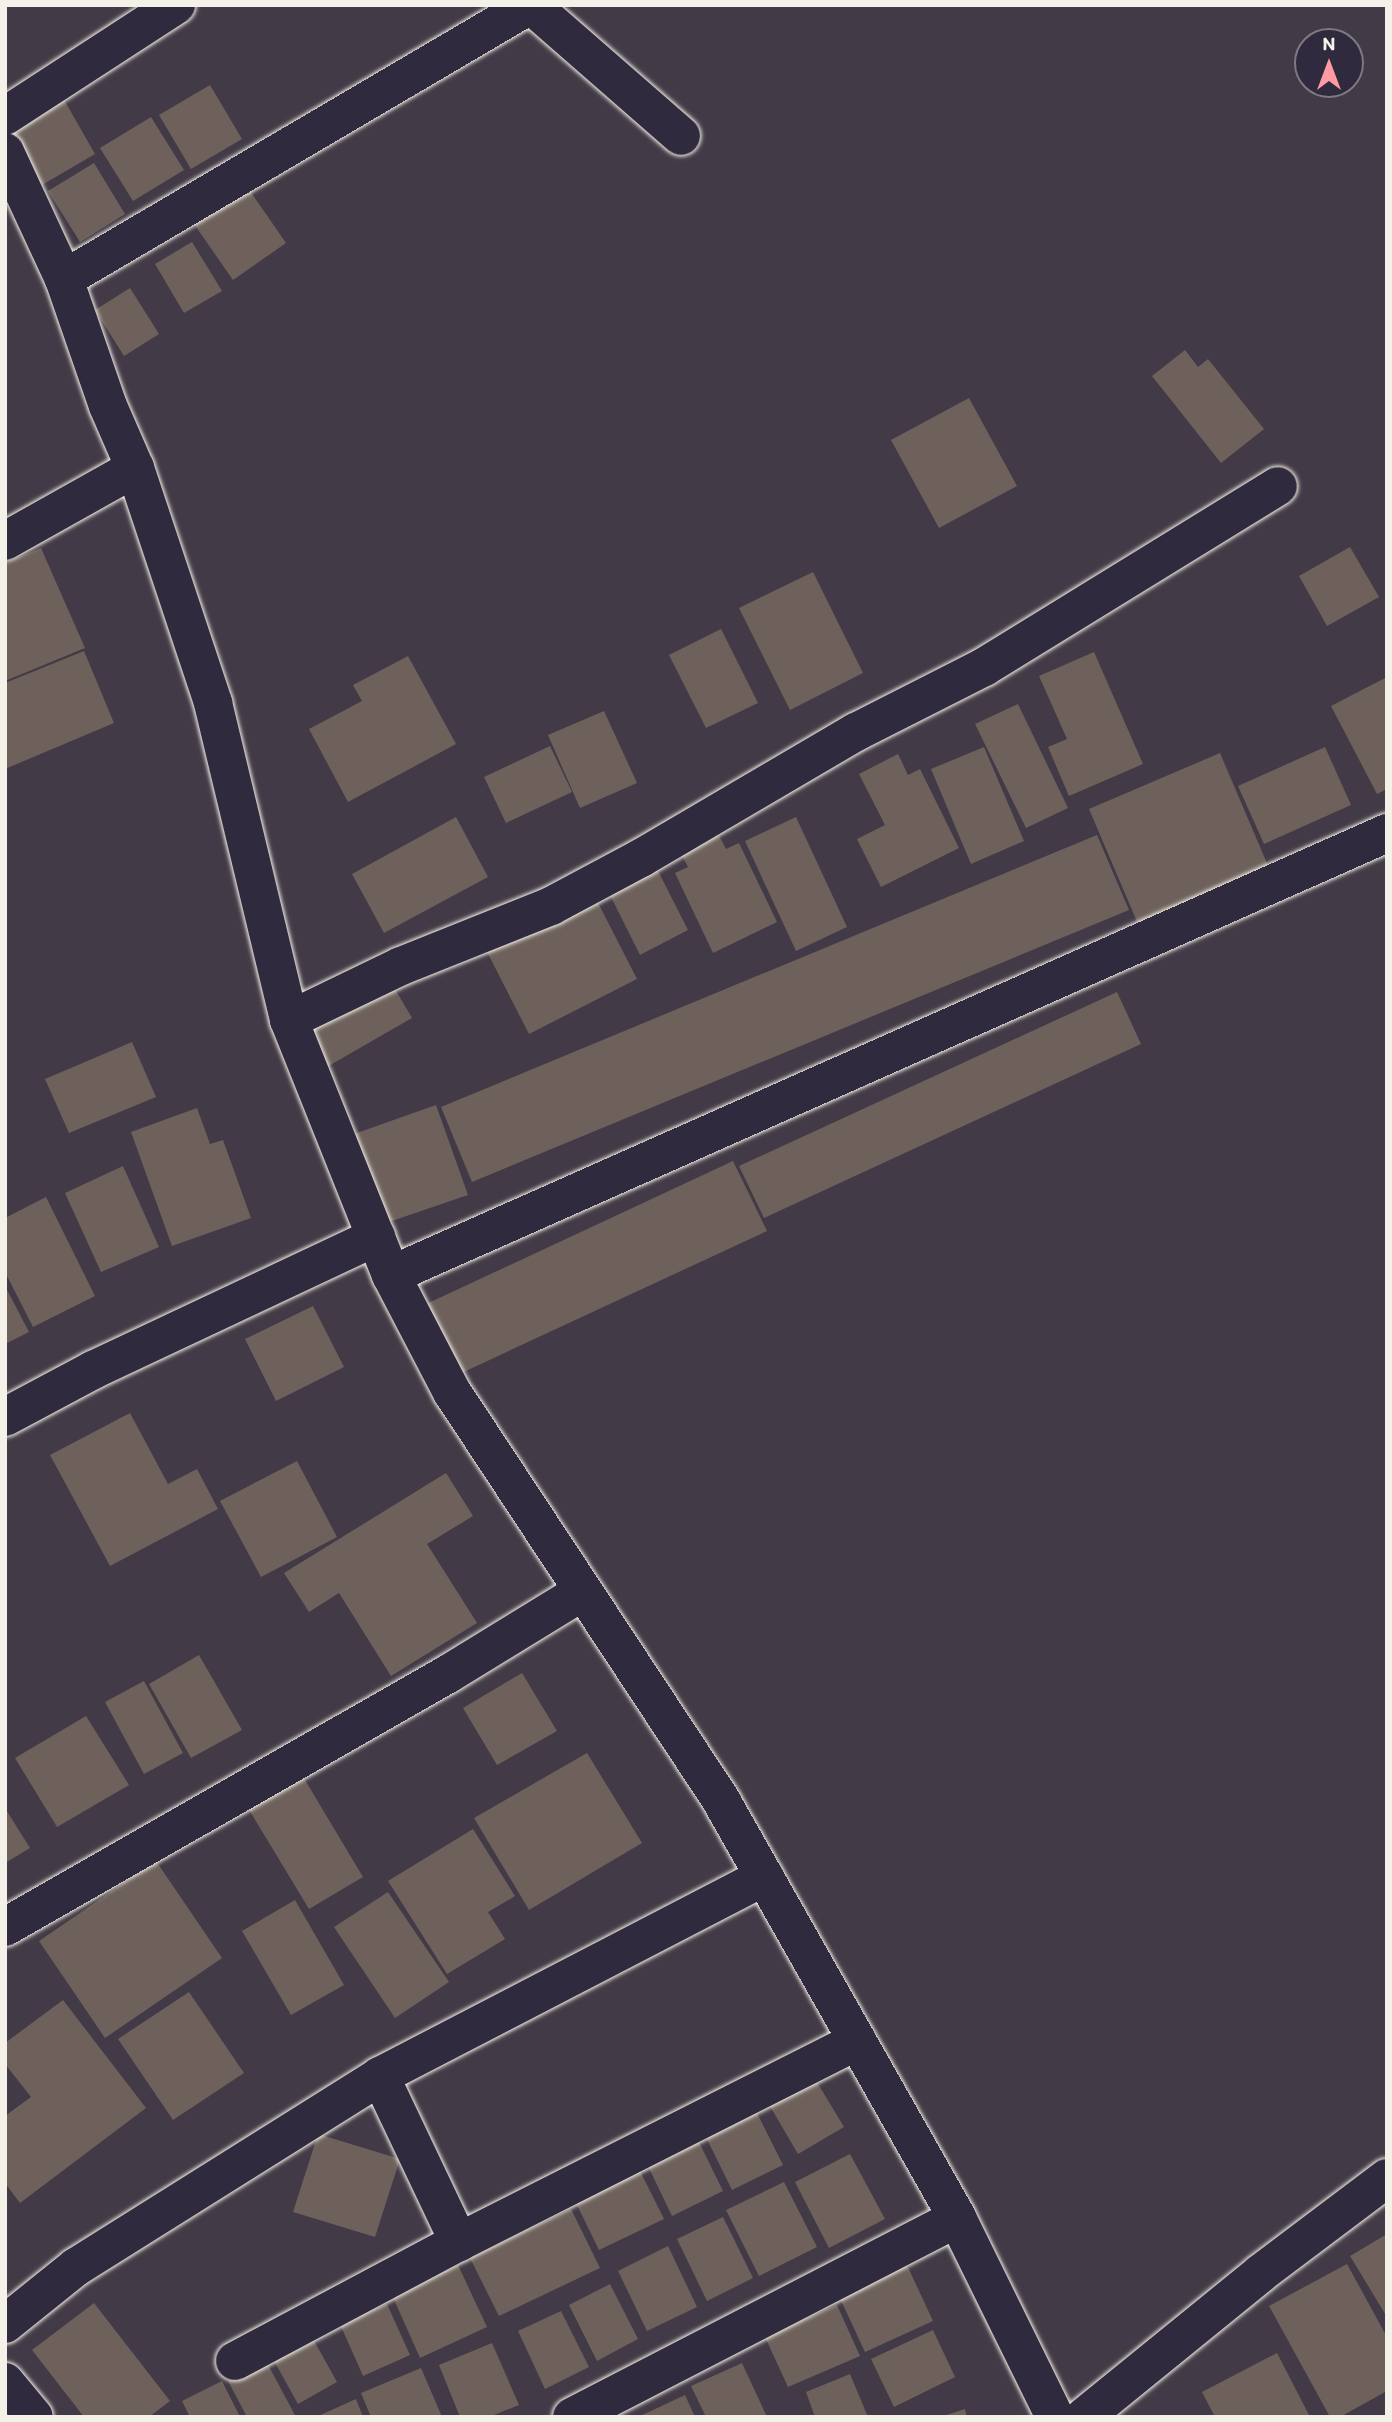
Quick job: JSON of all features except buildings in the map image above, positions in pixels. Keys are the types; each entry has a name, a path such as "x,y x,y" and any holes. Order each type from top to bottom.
{"street":[{"path":"5,116 176,5"},
{"path":"64,279 531,5 681,135"},
{"path":"5,152 19,214 64,279 108,405 135,468 213,703 289,1020 391,1275 452,1392 722,1802 957,2218 1055,2417"},
{"path":"5,541 135,468"},
{"path":"289,1020 401,966 551,906 641,858 856,732 984,667 1278,486"},
{"path":"391,1275 1387,833"},
{"path":"5,1417 93,1370 376,1237"},
{"path":"5,1927 448,1674 582,1592"},
{"path":"5,2324 76,2267 380,2076 764,1877"},
{"path":"235,2361 459,2242 857,2041"},
{"path":"380,2076 459,2242"},
{"path":"1084,2417 1261,2273 1387,2178"},
{"path":"572,2417 957,2218"},
{"path":"5,2382 34,2417"}]}
